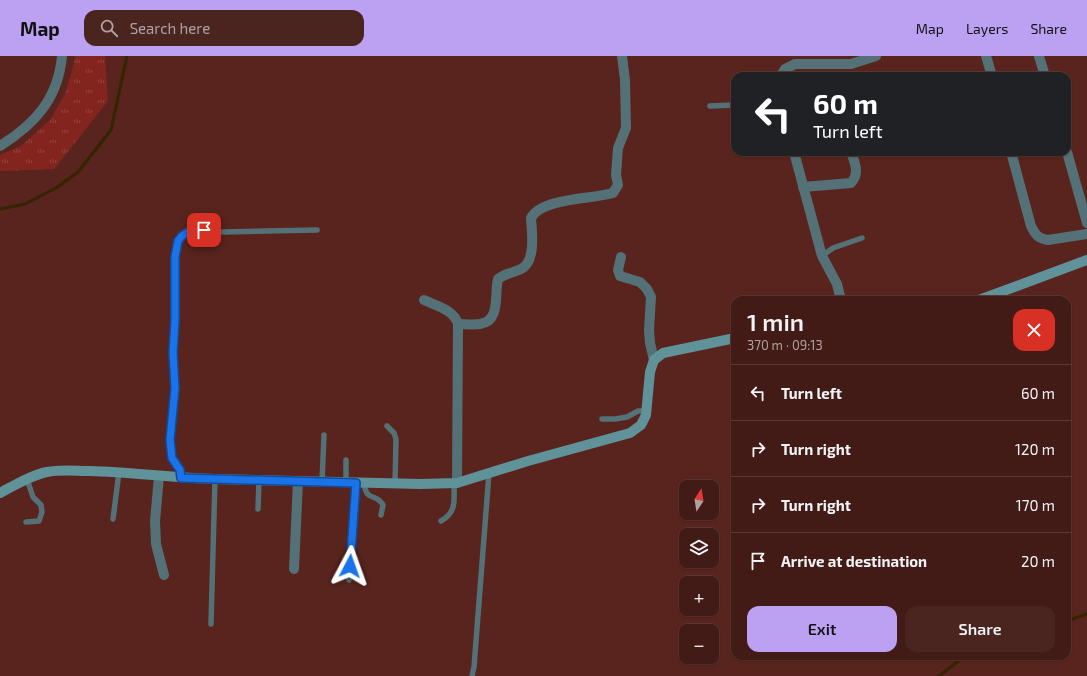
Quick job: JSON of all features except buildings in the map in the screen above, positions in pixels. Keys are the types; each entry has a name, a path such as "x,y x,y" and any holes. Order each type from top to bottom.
{"street":[{"path":"0,146 17,135 37,117 51,96 60,68 62,56"},
{"path":"458,324 481,324 489,321 495,314 496,287 498,280 505,274 522,269 528,264 531,258 531,218 534,213 550,205 568,200 613,193 618,185 616,175 617,153 626,128 625,80 622,56"},
{"path":"783,72 785,69 795,64 851,64 876,56"},
{"path":"986,56 991,72"},
{"path":"1039,56 1044,72"},
{"path":"795,156 822,256 837,284 840,296"},
{"path":"803,187 851,183 857,173 852,156"},
{"path":"1012,156 1031,226 1036,236 1041,240 1048,240 1087,234"},
{"path":"1068,156 1087,223"},
{"path":"0,493 27,479 47,472 55,471 119,472 181,478 395,484 456,483 528,461 630,433 641,426 646,415 650,372 654,360 649,336 651,297 647,289 640,282 620,276 618,270 621,257"},
{"path":"990,296 1087,260"},
{"path":"424,300 450,312 454,315 458,324 456,483"},
{"path":"654,360 663,353 731,339"},
{"path":"159,476 155,521 156,544 164,575"},
{"path":"294,569 298,481"}],"lane":[{"path":"710,106 731,105"},
{"path":"181,478 180,470 172,458 170,440 175,388 173,352 175,321 175,257 178,241 188,232 204,230 222,232 317,230"},
{"path":"822,256 834,248 862,238"},
{"path":"602,419 627,417 638,411 646,410"},
{"path":"387,426 394,433 396,439 395,484"},
{"path":"322,482 324,435"},
{"path":"346,460 355,483 349,580"},
{"path":"113,519 119,472"},
{"path":"472,676 489,473"},
{"path":"26,522 39,521 42,512 41,505 33,497 27,479"},
{"path":"211,624 215,479"},
{"path":"258,510 259,480"},
{"path":"355,483 367,495 380,500 383,505 381,515"},
{"path":"441,521 449,517 452,510 456,483"}],"green space":[{"path":"75,56 105,56 108,101 54,169 0,171 0,155 21,146 50,120 65,94"}],"waterway":[{"path":"0,209 25,204 56,188 78,172 111,130 127,56"},
{"path":"1071,620 1087,614"},
{"path":"939,676 960,660"}],"route":[{"path":"204,230 188,232 182,236 178,241 175,257 175,321 173,352 175,388 170,428 172,458 180,470 181,478 356,483 350,566"}]}
